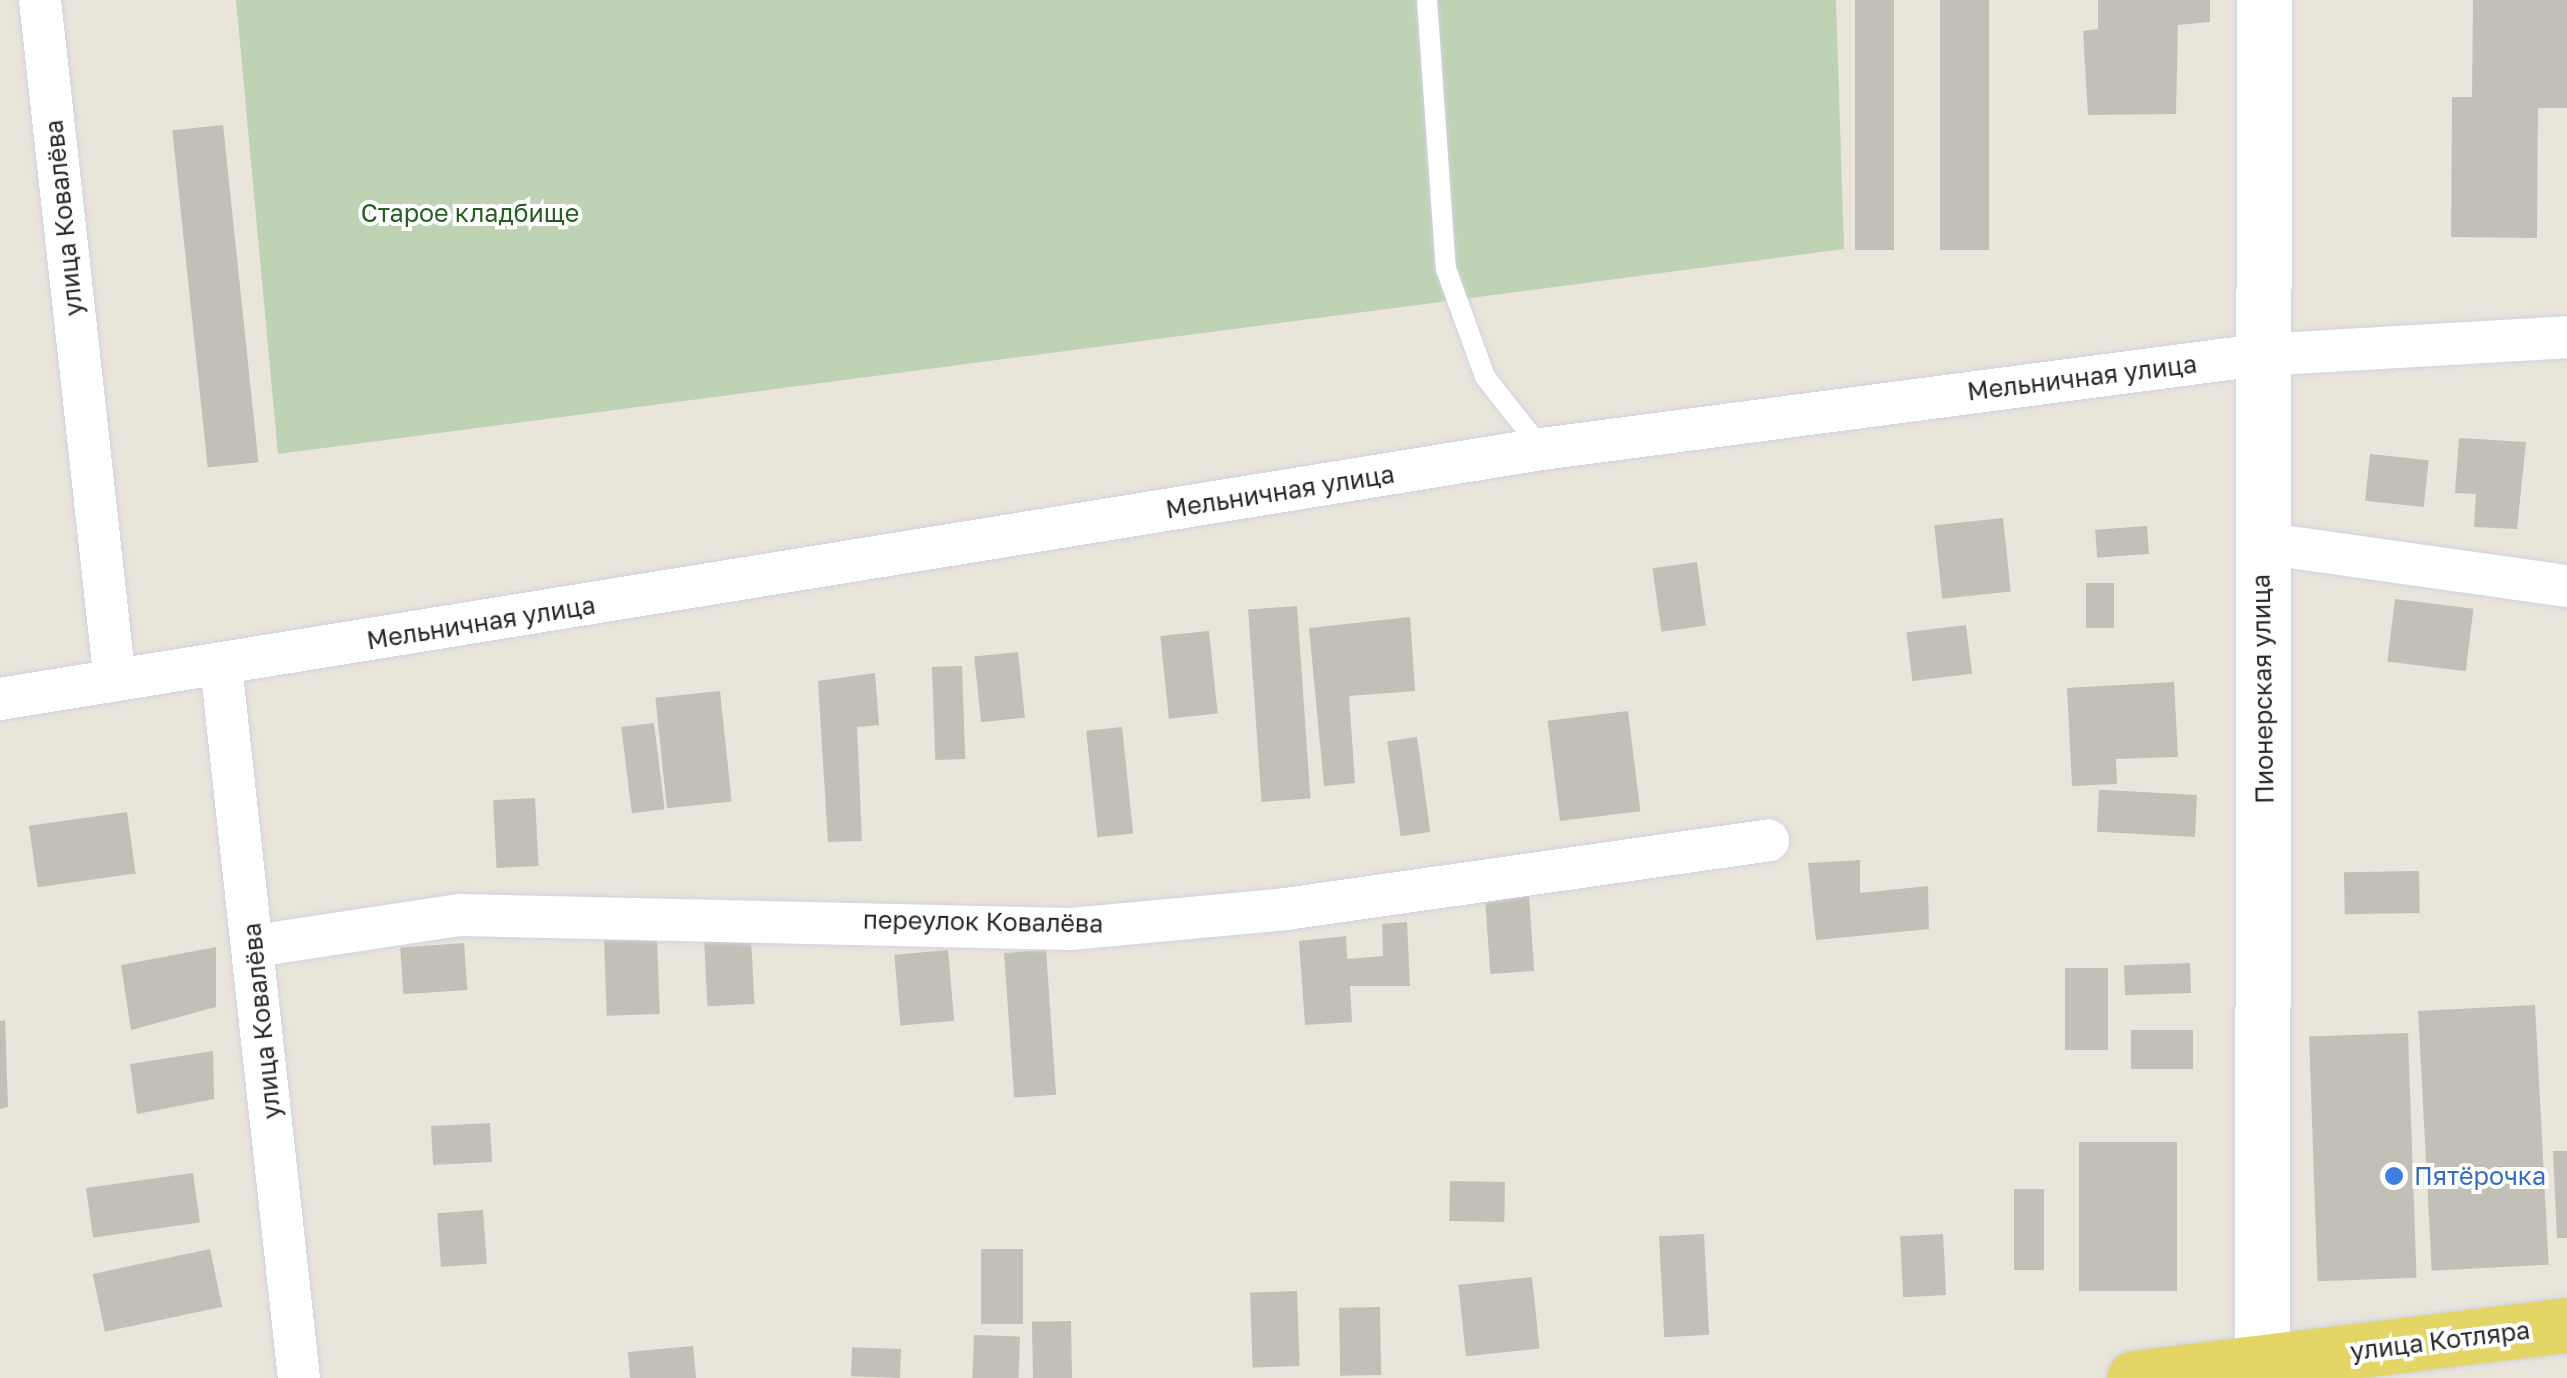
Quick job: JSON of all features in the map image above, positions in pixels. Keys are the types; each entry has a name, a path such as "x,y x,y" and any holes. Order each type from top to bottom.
{"main road":[{"name":"улица Котляра","path":"2134,1378 2262,1370 2567,1326"}],"street":[{"name":"улица Ковалёва","path":"40,0 114,674"},
{"name":"Пионерская улица","path":"2262,1370 2262,544 2258,355 2264,0"},
{"name":"Мельничная улица","path":"0,699 114,674 221,665 1542,449 2258,355 2567,337"},
{"path":"2262,544 2567,586"},
{"name":"улица Ковалёва","path":"221,665 299,1378"},
{"name":"переулок Ковалёва","path":"254,946 460,914 1070,929 1286,909 1768,840"}],"lane":[{"path":"1427,0 1446,269 1486,377 1542,449"}],"green space":[{"name":"Старое кладбище","path":"236,0 1836,0 1844,249 278,454"}],"building":[{"path":"1855,0 1894,0 1894,250 1855,250"},
{"path":"1940,0 1989,0 1989,250 1940,250"},
{"path":"2098,0 2210,0 2210,22 2178,25 2176,114 2088,115 2083,31 2098,29"},
{"path":"2473,0 2567,0 2567,108 2538,108 2537,238 2451,237 2452,97 2472,97"},
{"path":"223,125 258,462 208,467 172,130"},
{"path":"2459,438 2526,442 2517,529 2474,527 2476,494 2455,493"},
{"path":"2370,454 2429,460 2424,507 2365,501"},
{"path":"2003,518 2011,592 1942,599 1934,525"},
{"path":"2147,526 2149,554 2097,558 2095,530"},
{"path":"1697,562 1706,625 1661,632 1652,568"},
{"path":"2086,583 2114,583 2114,628 2086,628"},
{"path":"2395,599 2473,609 2466,671 2387,662"},
{"path":"1297,606 1310,799 1262,802 1248,609"},
{"path":"1410,617 1415,691 1349,696 1355,783 1324,786 1309,628"},
{"path":"1966,625 1972,674 1912,681 1906,632"},
{"path":"1209,631 1218,714 1169,719 1160,636"},
{"path":"1018,652 1025,718 981,722 974,657"},
{"path":"962,666 965,759 935,760 932,667"},
{"path":"875,673 879,725 857,727 862,841 828,842 818,681"},
{"path":"2174,682 2178,757 2116,759 2117,784 2072,786 2067,688"},
{"path":"720,691 732,801 667,808 655,698"},
{"path":"1628,711 1640,811 1560,821 1548,721"},
{"path":"654,723 665,809 632,813 621,727"},
{"path":"1122,727 1133,833 1097,837 1086,731"},
{"path":"1417,737 1430,832 1401,836 1387,741"},
{"path":"2099,790 2197,795 2195,837 2097,832"},
{"path":"535,798 539,866 497,868 493,800"},
{"path":"127,812 136,873 38,887 29,826"},
{"path":"1860,860 1860,893 1928,886 1929,929 1816,940 1808,863"},
{"path":"2419,871 2420,913 2345,914 2344,872"},
{"path":"1529,896 1534,971 1490,974 1485,899"},
{"path":"1407,922 1410,986 1350,986 1352,1022 1305,1025 1299,941 1346,936 1347,959 1383,956 1382,924"},
{"path":"657,937 660,1014 607,1016 604,939"},
{"path":"751,938 754,1004 708,1006 704,940"},
{"path":"464,943 467,990 403,994 400,947"},
{"path":"216,947 216,1007 131,1030 121,965"},
{"path":"948,950 954,1021 900,1025 894,955"},
{"path":"1046,950 1056,1095 1014,1098 1004,953"},
{"path":"2190,963 2191,993 2125,995 2124,965"},
{"path":"2065,968 2108,968 2108,1050 2065,1050"},
{"path":"2535,1005 2549,1265 2432,1271 2418,1011"},
{"path":"5,1020 8,1107 0,1109 0,1021"},
{"path":"2131,1030 2193,1030 2193,1069 2131,1069"},
{"path":"2408,1033 2417,1278 2318,1281 2309,1036"},
{"path":"213,1051 214,1099 137,1114 130,1064"},
{"path":"490,1123 492,1162 433,1165 431,1126"},
{"path":"2079,1142 2177,1142 2177,1291 2079,1291"},
{"path":"2553,1151 2567,1151 2567,1238 2557,1238"},
{"path":"193,1173 200,1223 93,1238 86,1188"},
{"path":"1450,1181 1505,1182 1504,1222 1449,1221"},
{"path":"2014,1189 2044,1189 2044,1270 2014,1270"},
{"path":"483,1210 487,1264 441,1267 437,1213"},
{"path":"1704,1234 1709,1335 1664,1337 1659,1236"},
{"path":"1943,1234 1946,1295 1903,1297 1900,1236"},
{"path":"210,1249 222,1307 105,1332 93,1274"},
{"path":"981,1249 1023,1249 1023,1324 981,1324"},
{"path":"1532,1277 1540,1349 1466,1356 1458,1285"},
{"path":"1297,1291 1300,1366 1253,1368 1250,1293"},
{"path":"1380,1307 1381,1375 1340,1376 1339,1308"},
{"path":"1071,1321 1072,1378 1033,1378 1032,1322"},
{"path":"974,1335 1020,1337 1019,1378 972,1378"},
{"path":"693,1346 696,1378 630,1378 628,1352"},
{"path":"852,1347 901,1349 900,1378 851,1376"}],"place":[{"name":"Пятёрочка","path":"2394,1176"}]}
